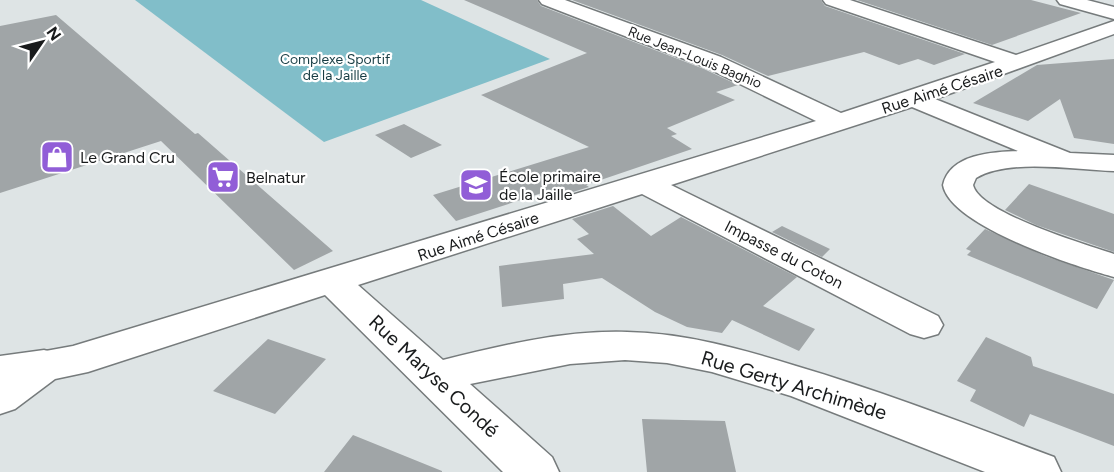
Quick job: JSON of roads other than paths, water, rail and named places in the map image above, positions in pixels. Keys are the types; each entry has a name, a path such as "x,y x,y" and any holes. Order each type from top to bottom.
{"main road":[{"name":"Rue Jean-Louis Baghio","path":"548,0 723,66 785,94 838,122"},
{"path":"832,0 1019,63"},
{"path":"1066,0 1114,13"},
{"name":"Rue Aimé Césaire","path":"0,372 73,361 333,282 913,99 1019,63 1114,27"},
{"path":"913,99 1066,161"},
{"path":"1114,163 1012,160 967,169 958,184 959,192 972,206 991,217 1114,266"},
{"name":"Impasse du Coton","path":"644,183 924,325"},
{"name":"Rue Maryse Condé","path":"333,282 535,472"},
{"name":"Rue Gerty Archimède","path":"436,378 496,362 559,351 622,346 654,347 729,362 853,399 1037,472"},
{"path":"0,397 44,365"}],"place":[{"name":"Le Grand Cru","path":"57,157"},
{"name":"Belnatur","path":"223,177"},
{"name":"École primaire de la Jaille","path":"476,185"}],"park label":[{"name":"Complexe Sportif de la Jaille","path":"335,68"}]}
